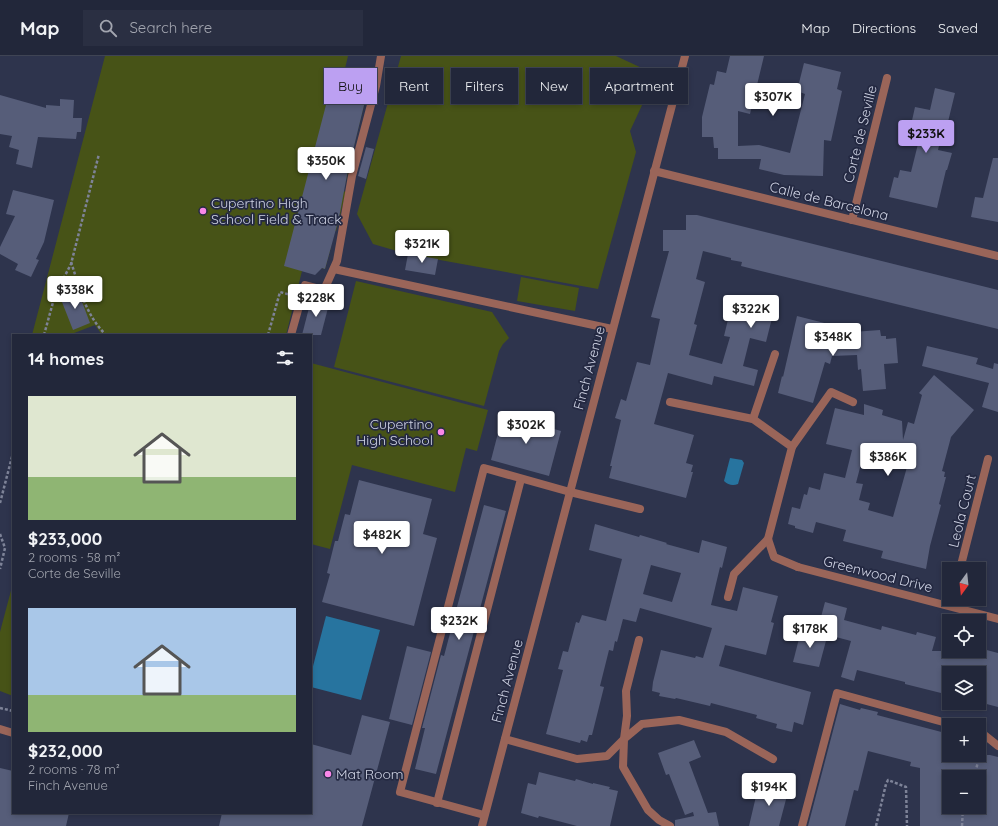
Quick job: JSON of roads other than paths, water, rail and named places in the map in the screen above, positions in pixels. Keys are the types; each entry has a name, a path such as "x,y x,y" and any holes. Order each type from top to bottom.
{"street":[{"path":"291,334 304,285 324,290 337,261 352,176 376,86 381,56"},
{"name":"Finch Avenue","path":"482,826 685,56"},
{"name":"Corte de Seville","path":"852,220 887,78"},
{"name":"Calle de Barcelona","path":"654,171 998,256"},
{"path":"334,269 612,329"},
{"path":"753,419 775,354"},
{"path":"728,597 734,574 768,539 792,447 831,392 853,402"},
{"path":"670,402 753,419 792,447"},
{"name":"Leola Court","path":"962,562 988,459"},
{"path":"484,815 400,792 484,468 570,492 640,509"},
{"path":"438,803 521,479"},
{"name":"Greenwood Drive","path":"768,539 774,557 798,567 942,601"},
{"name":"Greenwood Drive","path":"961,606 998,618"},
{"path":"639,640 626,691 628,716 624,739 623,767 648,810 659,820 670,826"},
{"path":"802,826 837,693 942,722"},
{"path":"505,739 577,759 607,756 642,724 679,720 726,732 773,758"},
{"path":"0,729 12,733"},
{"path":"986,736 998,746"}],"water":[{"path":"730,458 742,460 744,463 738,484 736,485 729,484 724,481"},
{"path":"326,616 380,630 361,700 312,687 312,670"}],"place":[{"name":"Cupertino High School Field & Track","path":"203,211"},
{"name":"Cupertino High School","path":"441,432"},
{"name":"Mat Room","path":"328,774"}]}
